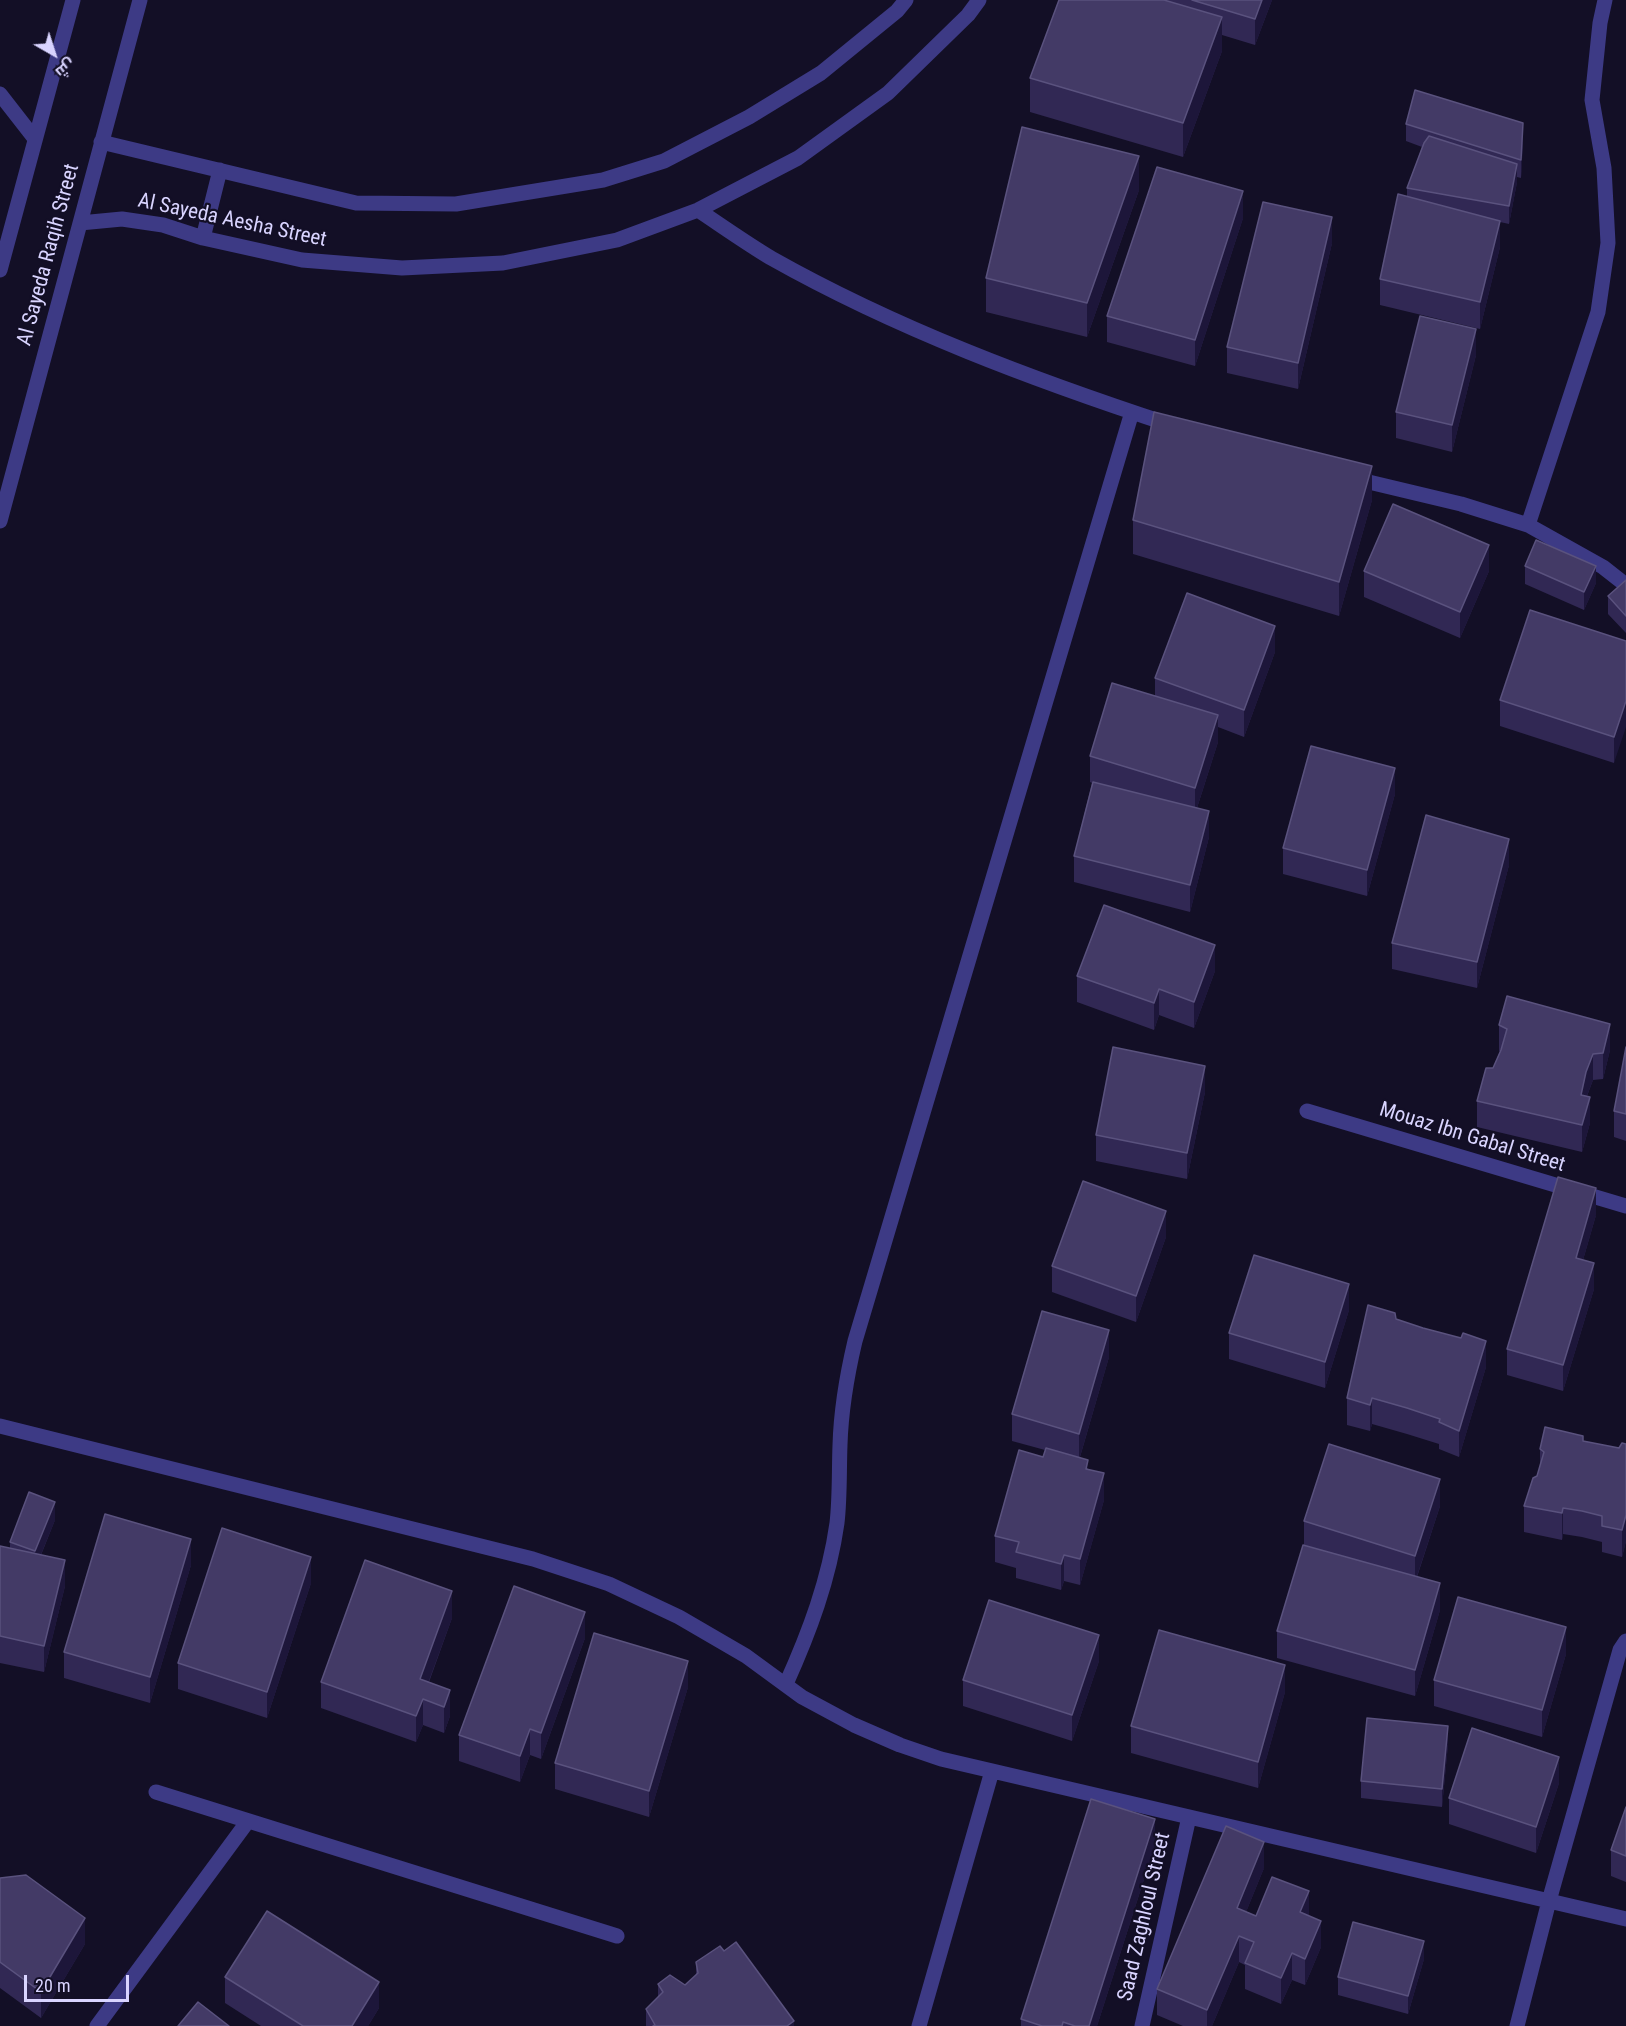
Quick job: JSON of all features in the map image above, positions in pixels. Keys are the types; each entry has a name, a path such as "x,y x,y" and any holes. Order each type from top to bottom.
{"street":[{"name":"Al Sayeda Raqih Street","path":"0,270 73,0"},
{"name":"Al Sayeda Raqih Street","path":"0,521 140,0"},
{"path":"102,142 356,203 456,204 603,180 664,161 749,117 820,73 897,11 906,0"},
{"name":"Al Sayeda Aesha Street","path":"80,223 122,219 163,225 203,238 302,260 402,268 503,263 617,240 698,210 798,159 888,93 968,15 979,0"},
{"path":"1528,525 1598,312 1608,243 1604,168 1592,100 1600,22 1605,0"},
{"path":"0,94 36,139"},
{"path":"203,238 220,170"},
{"path":"698,210 768,256 883,316 1063,389 1186,429"},
{"path":"786,1684 804,1643 829,1563 841,1486 840,1446 843,1406 857,1332 1132,412"},
{"path":"1337,475 1461,504 1528,525 1603,567 1626,585"},
{"name":"Mouaz Ibn Gabal Street","path":"1307,1111 1626,1206"},
{"path":"0,1426 533,1559 598,1580 678,1617 746,1656 802,1697 854,1725 900,1745 941,1759 1626,1919"},
{"path":"1517,2026 1549,1901 1620,1650 1626,1641"},
{"path":"919,2026 992,1771"},
{"path":"156,1792 617,1936"},
{"name":"Saad Zaghloul Street","path":"1142,2026 1189,1817"},
{"path":"97,2026 248,1821"}],"building":[{"path":"1059,0 1164,0 1222,17 1183,123 1030,78"},
{"path":"1192,0 1262,0 1255,19"},
{"path":"1415,90 1523,123 1521,160 1406,124"},
{"path":"1022,127 1139,156 1087,303 986,278"},
{"path":"1429,136 1517,164 1509,206 1407,188 1424,143"},
{"path":"1157,167 1243,191 1195,340 1107,316"},
{"path":"1398,194 1500,221 1480,302 1380,279"},
{"path":"1263,202 1332,217 1298,363 1227,347"},
{"path":"1420,316 1476,329 1452,425 1396,412"},
{"path":"1154,412 1372,466 1339,582 1133,520"},
{"path":"1393,504 1489,545 1460,612 1364,571"},
{"path":"1536,540 1596,566 1584,592 1525,566"},
{"path":"1626,580 1626,616 1608,596"},
{"path":"1187,593 1275,626 1244,710 1155,678"},
{"path":"1530,610 1626,641 1626,701 1614,737 1500,700"},
{"path":"1112,683 1218,715 1195,788 1090,756"},
{"path":"1311,746 1395,768 1367,870 1283,848"},
{"path":"1093,782 1209,811 1190,885 1074,856"},
{"path":"1426,815 1509,839 1477,962 1392,943"},
{"path":"1104,905 1215,945 1194,1002 1159,989 1154,1003 1077,976"},
{"path":"1507,996 1610,1024 1603,1053 1593,1054 1586,1072 1581,1095 1590,1097 1582,1125 1477,1101 1486,1068 1493,1068 1507,1029 1499,1025"},
{"path":"1113,1047 1205,1066 1187,1153 1096,1135"},
{"path":"1626,1047 1626,1114 1614,1111"},
{"path":"1558,1177 1596,1188 1576,1258 1594,1263 1563,1365 1507,1349"},
{"path":"1083,1181 1166,1211 1136,1296 1052,1266"},
{"path":"1254,1255 1349,1284 1325,1362 1229,1333"},
{"path":"1368,1305 1395,1313 1396,1319 1423,1328 1461,1338 1463,1333 1486,1341 1459,1431 1439,1422 1440,1419 1407,1408 1372,1398 1370,1405 1347,1398"},
{"path":"1042,1311 1109,1330 1079,1434 1012,1414"},
{"path":"1545,1427 1583,1436 1583,1441 1619,1448 1622,1443 1626,1444 1626,1515 1622,1530 1602,1526 1602,1516 1582,1511 1563,1508 1562,1513 1524,1506 1544,1452 1540,1449"},
{"path":"1329,1444 1440,1479 1415,1556 1304,1521"},
{"path":"1046,1448 1088,1460 1086,1469 1104,1473 1080,1559 1064,1555 1061,1564 1016,1552 1019,1542 995,1536 1019,1450 1043,1457"},
{"path":"29,1492 55,1502 35,1551 10,1542"},
{"path":"105,1514 191,1539 150,1677 64,1652"},
{"path":"222,1528 311,1557 267,1692 178,1663"},
{"path":"1303,1545 1440,1583 1415,1670 1277,1631"},
{"path":"0,1546 65,1560 44,1646 0,1636"},
{"path":"365,1560 452,1591 420,1679 450,1690 444,1707 423,1699 416,1716 321,1682"},
{"path":"514,1586 585,1612 541,1733 530,1729 520,1756 459,1735"},
{"path":"1458,1597 1566,1627 1542,1710 1434,1680"},
{"path":"989,1600 1099,1635 1072,1715 963,1680"},
{"path":"1159,1630 1285,1665 1258,1762 1131,1726"},
{"path":"594,1633 688,1661 649,1791 555,1763"},
{"path":"1367,1718 1448,1726 1442,1789 1361,1781"},
{"path":"1472,1728 1559,1757 1536,1827 1449,1798"},
{"path":"1091,1799 1155,1819 1089,2026 1075,2026 1063,2022 1062,2026 1042,2026 1021,2019"},
{"path":"1626,1807 1626,1856 1611,1850"},
{"path":"1226,1826 1264,1842 1237,1908 1256,1916 1272,1877 1309,1891 1300,1912 1321,1921 1305,1959 1292,1953 1281,1978 1245,1963 1254,1942 1239,1936 1207,2010 1157,1989"},
{"path":"26,1875 85,1918 41,1992 0,1962 0,1878"},
{"path":"267,1911 379,1982 352,2026 303,2026 225,1977"},
{"path":"1353,1922 1424,1941 1408,1996 1338,1977"},
{"path":"736,1942 794,2021 787,2026 653,2026 655,2025 646,2009 663,1992 658,1984 670,1975 685,1985 698,1973 696,1962 720,1946 724,1951"},
{"path":"198,2002 229,2026 178,2026"}]}
